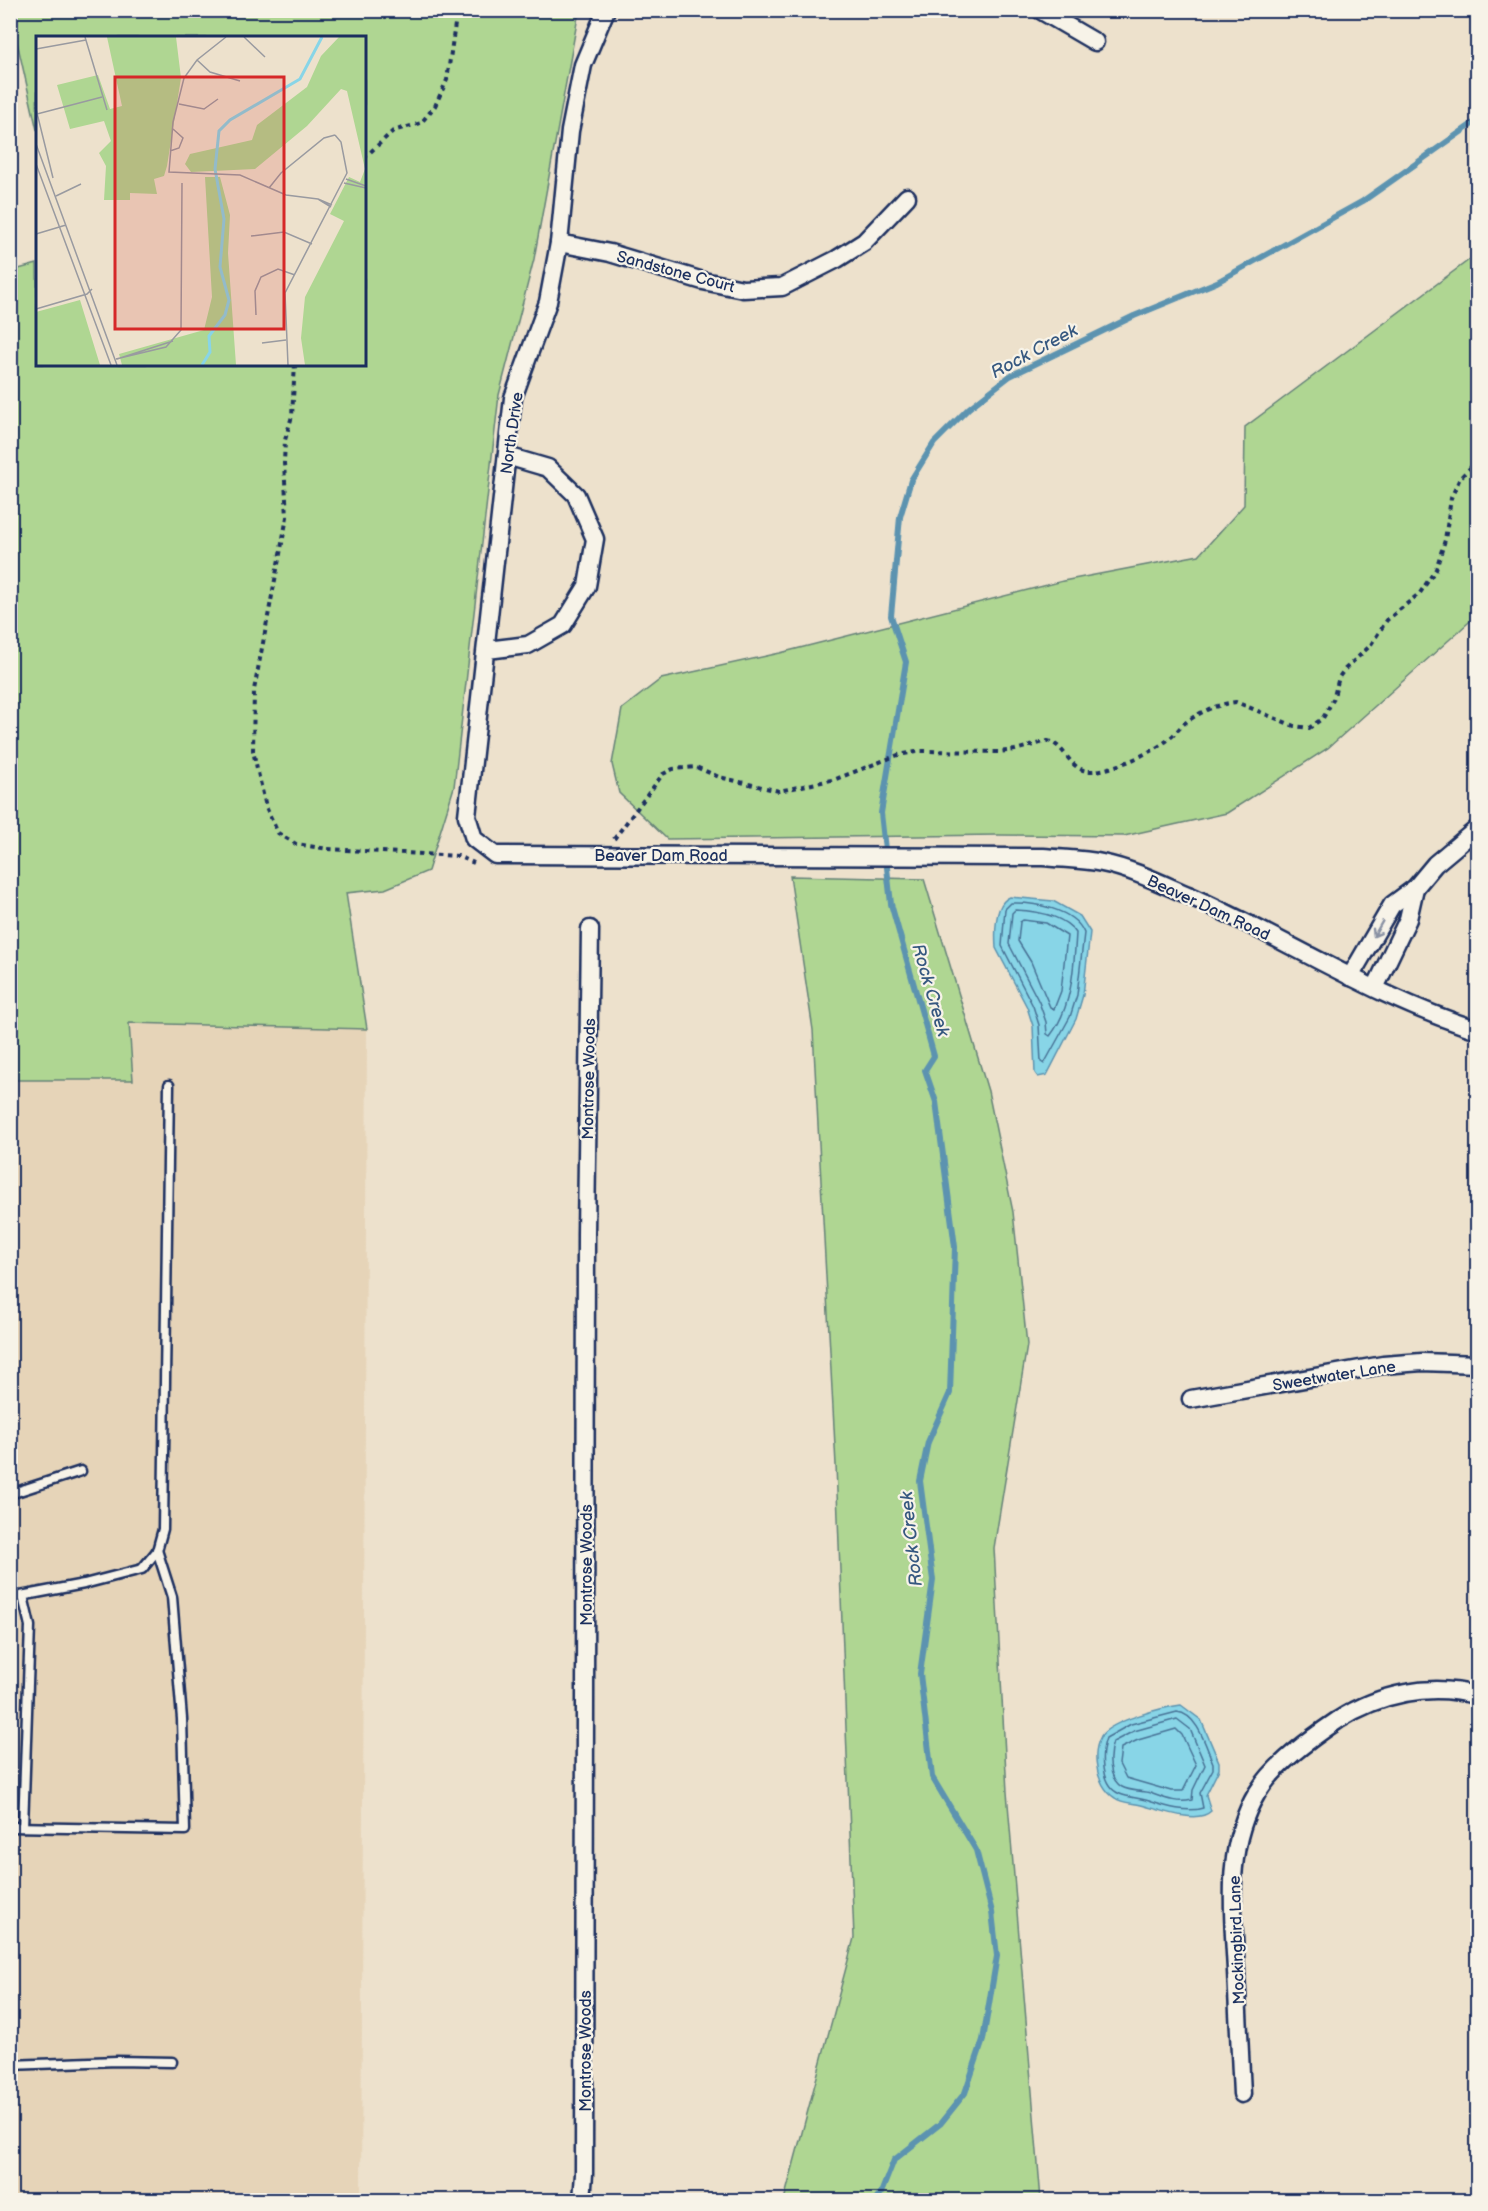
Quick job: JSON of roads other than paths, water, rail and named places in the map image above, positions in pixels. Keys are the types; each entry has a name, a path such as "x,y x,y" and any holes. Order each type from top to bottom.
{"street":[{"name":"North Drive","path":"495,855 474,839 467,816 513,398 548,302 559,243 570,130 584,65 606,10"},
{"path":"1040,10 1095,42"},
{"name":"Sandstone Court","path":"559,243 610,253 703,281 743,290 782,287 837,259 864,242 907,197"},
{"path":"487,650 528,645 563,625 587,586 595,539 576,495 548,468 507,456"},
{"path":"1350,977 1392,905 1415,888 1435,864 1478,828"},
{"name":"Beaver Dam Road","path":"495,855 921,855 1043,857 1102,862 1139,874 1219,909 1350,977 1445,1020 1478,1030"},
{"path":"1375,988 1408,919 1415,888"},
{"name":"Montrose Woods","path":"582,2200 586,1234 590,929"},
{"name":"Sweetwater Lane","path":"1191,1399 1383,1365 1422,1362 1478,1364"},
{"name":"Mockingbird Lane","path":"1242,2094 1231,1879 1239,1834 1257,1793 1285,1760 1318,1733 1353,1711 1390,1696 1428,1690 1478,1696"}],"lane":[{"path":"10,1599 142,1569 157,1550 163,1529 169,1085"},
{"path":"10,1494 81,1471"},
{"path":"10,1827 185,1830 182,1719 172,1597 157,1550"},
{"path":"22,1596 30,1626 23,1827"},
{"path":"10,2065 117,2061 172,2062"}],"water":[{"path":"1010,897 1053,901 1080,916 1090,932 1083,995 1076,1019 1047,1075 1038,1077 1035,1073 1033,1026 1027,1007 996,948 998,912 1005,900"},
{"path":"1181,1705 1201,1720 1219,1762 1219,1769 1206,1795 1211,1811 1197,1817 1177,1815 1120,1801 1111,1795 1100,1780 1098,1771 1096,1751 1101,1736 1106,1730 1126,1720"}],"waterway":[{"name":"Rock Creek","path":"876,2200 894,2160 940,2124 965,2093 983,2040 997,1956 992,1912 976,1850 932,1777 920,1674 933,1580 920,1481 928,1442 950,1393 955,1247 936,1102 925,1070 934,1056 891,904 881,813 906,662 891,616 900,517 911,480 934,443 969,408 1010,376 1134,316 1217,282 1363,201 1478,120"}]}
